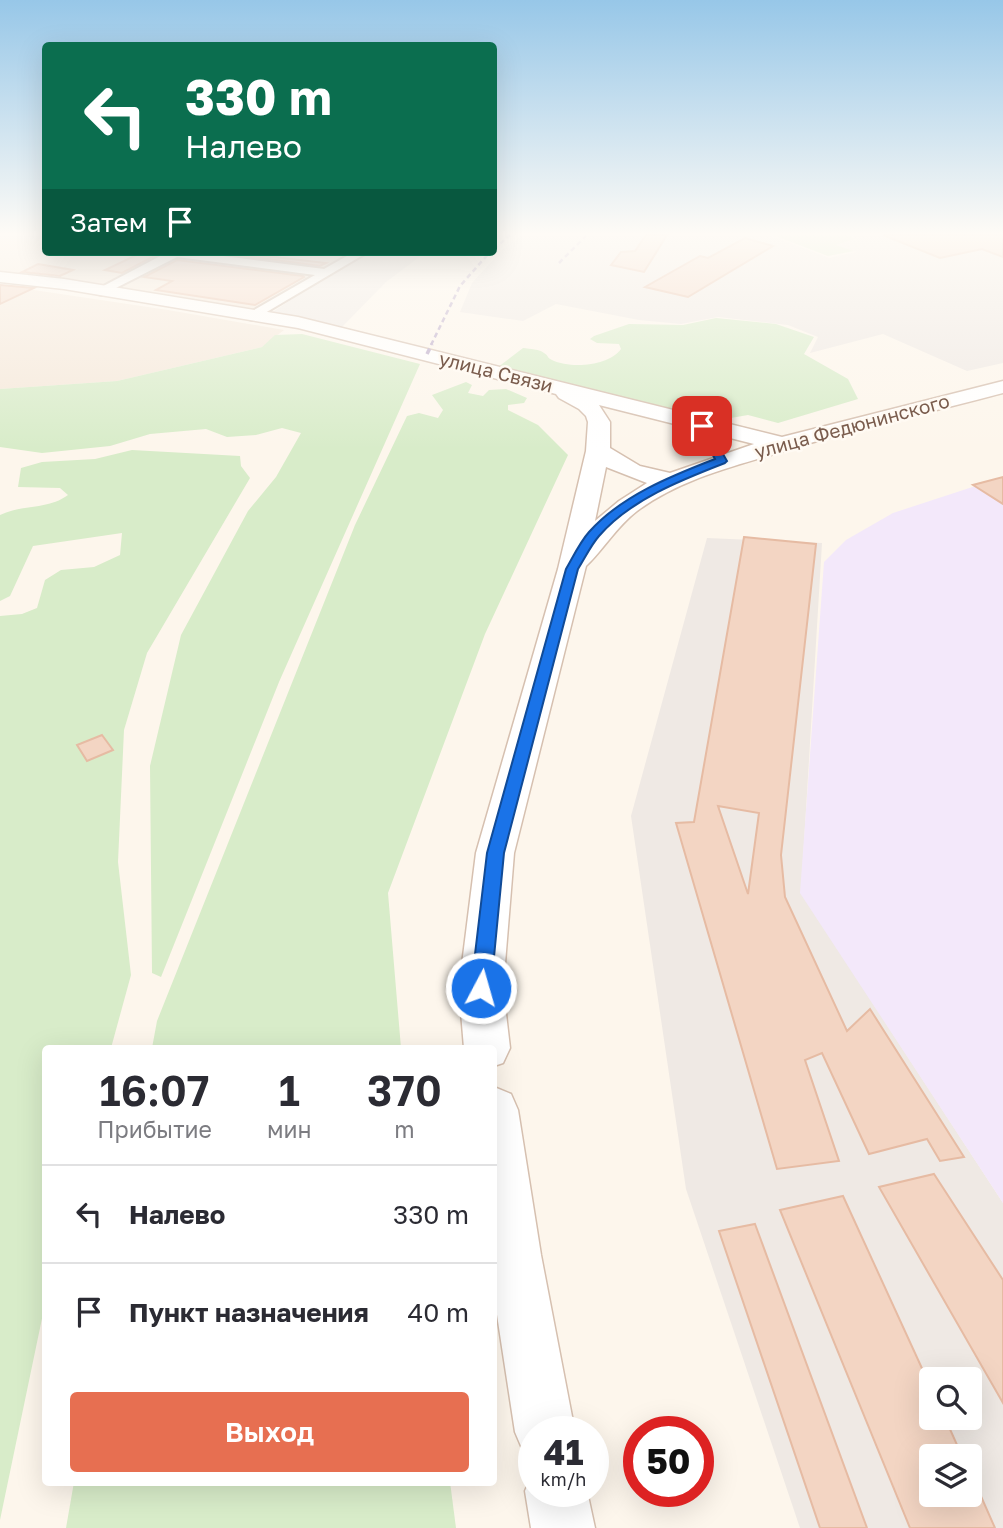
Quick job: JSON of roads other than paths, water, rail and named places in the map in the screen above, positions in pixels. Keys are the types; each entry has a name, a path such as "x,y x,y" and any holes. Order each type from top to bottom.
{"main road":[{"name":"улица Связи","path":"190,306 333,331 702,426 783,444"},
{"path":"539,383 587,404 599,422 598,442 617,465 644,477 670,480"},
{"name":"улица Федюнинского","path":"572,569 593,535 612,517 670,480 722,461 1003,387"},
{"path":"598,442 624,422 665,416"},
{"path":"702,426 722,461"},
{"name":"улица Федюнинского","path":"487,1045 481,988 495,853 572,569 598,442"},
{"path":"497,1132 514,1255 542,1416"},
{"path":"559,1507 563,1528"}],"street":[{"path":"253,316 269,306"}],"railway":[{"path":"431,345 450,306"},
{"path":"427,354 432,344"}]}
